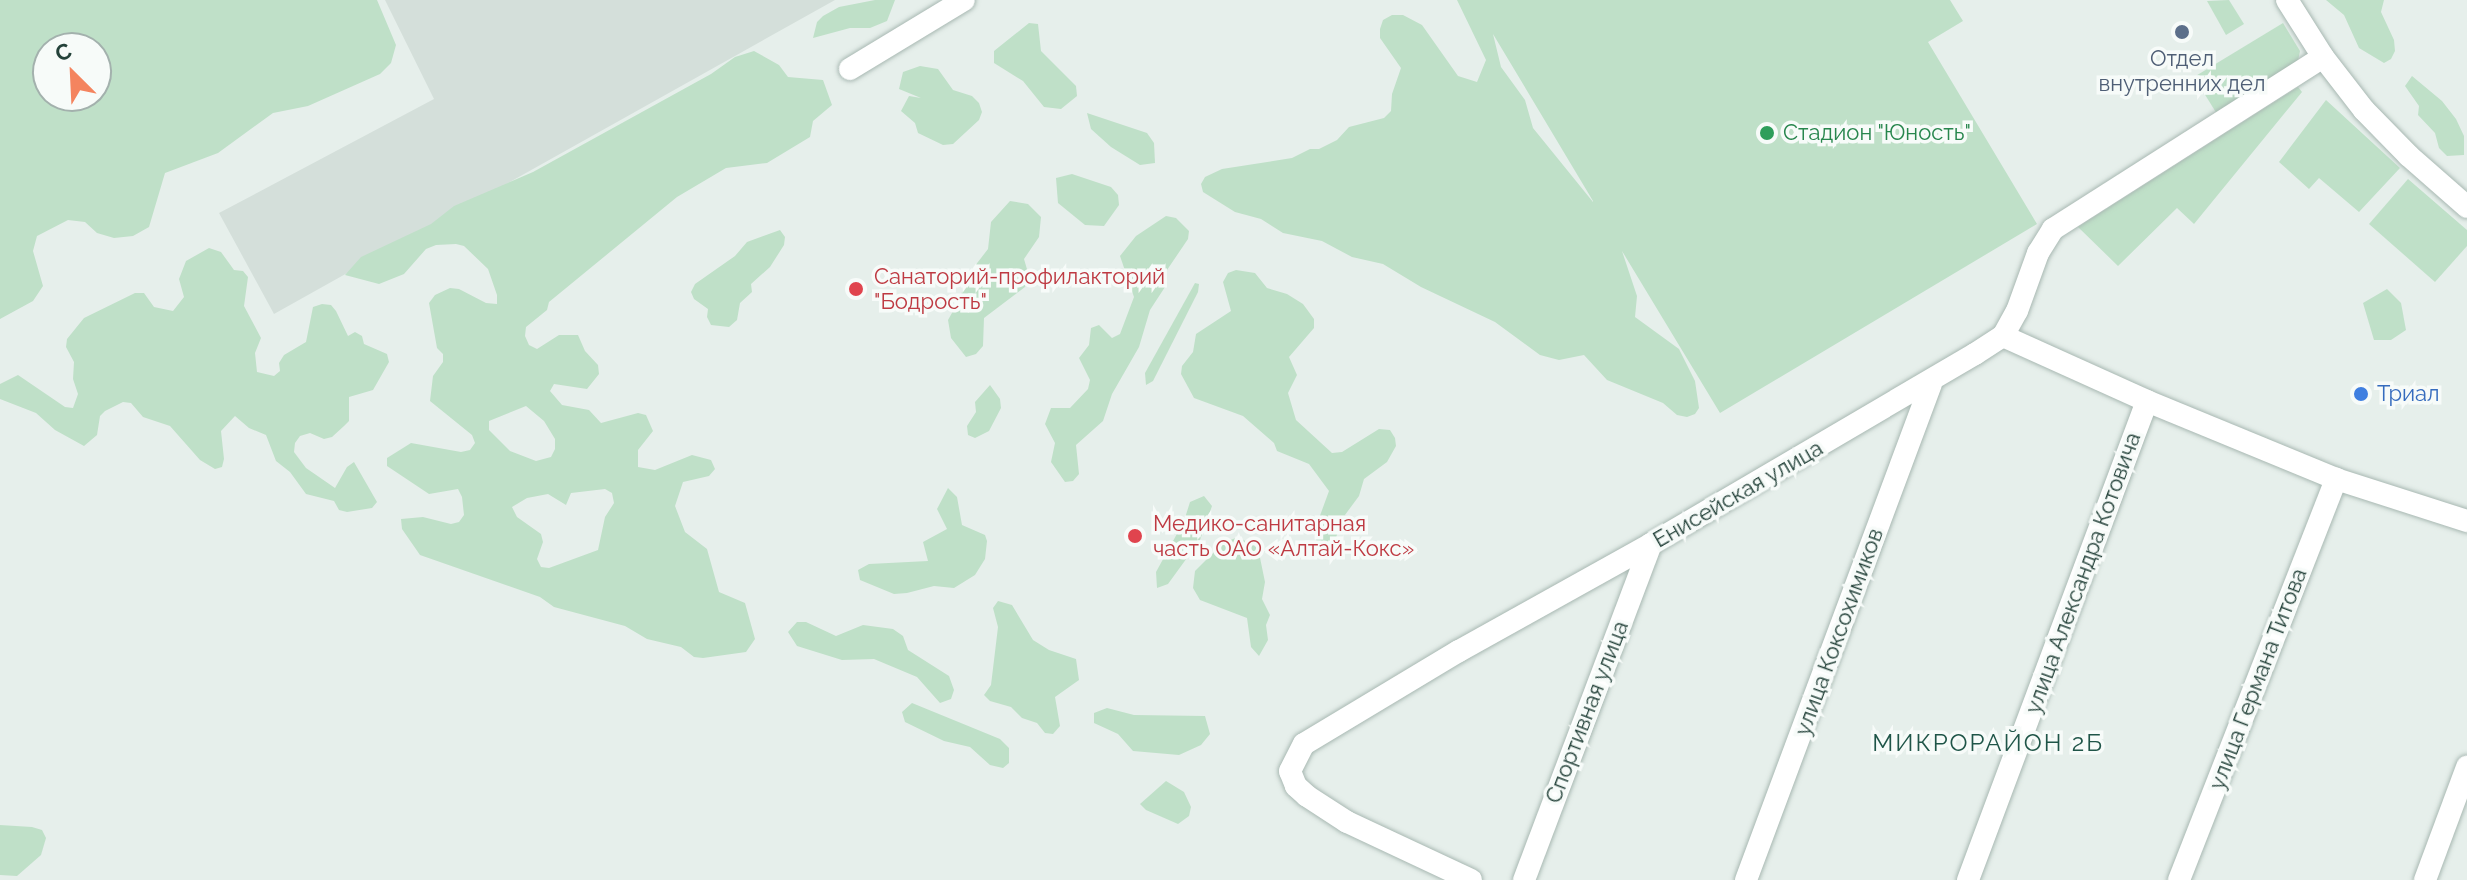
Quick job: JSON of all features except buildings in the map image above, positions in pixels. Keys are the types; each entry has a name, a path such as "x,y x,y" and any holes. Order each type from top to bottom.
{"street":[{"path":"850,69 964,0"},
{"path":"2287,0 2323,57 2373,120 2467,207"},
{"name":"Енисейская улица","path":"1471,880 1347,822 1307,796 1296,786 1290,771 1304,744 1459,651 1931,384 2003,336 2017,311 2038,253 2053,229 2323,57"},
{"path":"2003,336 2147,401 2336,479 2467,521"},
{"name":"улица Коксохимиков","path":"1746,880 1931,384"},
{"name":"улица Александра Котовича","path":"1968,880 2147,401"},
{"name":"улица Германа Титова","path":"2179,880 2336,479"},
{"name":"Спортивная улица","path":"1524,880 1651,544"},
{"path":"2425,880 2467,767"}],"shaded area":[{"path":"385,0 835,0 274,314 219,213 434,99"}],"green space":[{"path":"0,0 377,0 396,45 391,63 380,74 308,106 273,113 218,153 165,173 149,227 133,236 114,238 97,233 85,222 68,220 37,236 33,251 43,286 33,301 0,319"},
{"path":"875,0 895,0 887,21 870,28 850,28 813,38 817,22 823,16 839,7"},
{"name":"Стадион \"Юность\"","path":"1457,0 1950,0 1963,21 1928,42 2037,224 1720,413 1622,251 1637,296 1635,317 1679,349 1695,381 1699,408 1687,417 1677,415 1663,403 1607,380 1584,355 1559,360 1540,355 1495,322 1421,287 1383,264 1352,257 1322,241 1283,233 1261,219 1235,212 1203,192 1201,184 1205,177 1222,169 1292,158 1337,140 1349,127 1384,118 1391,111 1392,94 1401,68 1380,38 1383,20 1392,15 1403,15 1422,25 1458,76 1477,82 1486,60","holes":["1493,34 1593,202 1533,128 1525,100 1501,67"]},
{"path":"2229,0 2244,24 2226,35 2207,1"},
{"path":"2326,0 2384,0 2381,12 2394,40 2395,51 2391,59 2384,63 2359,48 2344,15"},
{"path":"1029,23 1038,24 1041,51 1076,86 1077,96 1061,109 1044,107 1023,81 994,63 994,51"},
{"path":"2283,23 2300,51 2297,66 2217,114 2194,77"},
{"path":"754,51 779,65 788,77 823,80 832,105 813,121 810,137 767,163 726,168 677,197 549,302 547,310 526,327 525,336 529,345 537,349 559,335 578,335 585,351 598,365 599,374 587,389 554,384 550,391 562,405 589,410 601,423 638,413 646,415 653,431 638,450 638,467 655,470 692,455 711,460 715,469 709,476 683,482 675,506 685,532 707,549 719,592 745,603 755,639 746,652 703,658 694,657 681,647 647,639 625,626 554,607 540,597 420,555 402,529 401,519 423,517 451,524 459,522 464,515 462,497 458,489 429,494 387,466 387,458 411,443 461,452 470,450 475,443 472,435 430,401 433,376 443,362 443,354 437,348 429,303 435,295 450,288 459,289 486,303 497,304 497,295 488,269 464,246 456,244 426,249 404,274 379,284 345,275 361,257 431,224 454,206 533,172 711,74 735,57","holes":["526,406 544,421 555,439 551,457 536,461 510,451 489,430 489,421","605,489 612,493 614,503 605,517 598,550 549,568 541,567 537,559 543,542 541,534 517,517 512,507 527,498 548,494 566,505 571,493"]},
{"path":"920,66 938,69 953,90 972,96 979,103 982,112 979,120 953,144 943,145 918,133 915,123 901,111 909,96 921,98 899,89 903,72"},
{"path":"2412,76 2442,101 2456,119 2464,136 2464,155 2447,156 2439,148 2435,133 2418,115 2419,106 2405,86"},
{"path":"2298,87 2302,92 2194,224 2177,208 2118,266 2078,227"},
{"path":"2326,100 2400,168 2359,212 2319,178 2309,189 2279,162"},
{"path":"1087,113 1147,133 1154,143 1155,163 1140,165 1111,147 1091,129"},
{"path":"1072,174 1111,187 1118,195 1119,205 1104,226 1085,225 1058,203 1056,178"},
{"path":"2408,179 2467,230 2467,246 2435,282 2369,224"},
{"path":"1010,201 1028,204 1041,217 1039,237 1024,259 1029,276 1025,287 984,318 983,346 976,354 966,357 951,338 948,320 961,297 964,280 988,249 991,222"},
{"path":"1166,216 1176,218 1189,231 1188,239 1167,270 1165,287 1150,310 1139,347 1112,394 1103,421 1076,445 1079,474 1073,481 1065,482 1051,462 1055,443 1045,424 1051,408 1070,408 1088,389 1090,380 1079,358 1089,345 1091,328 1099,325 1112,338 1120,334 1134,297 1120,256 1136,236"},
{"path":"780,230 785,237 784,245 770,267 751,284 752,292 740,303 737,320 729,327 711,325 707,317 708,309 694,299 691,292 695,284 735,256 747,242"},
{"path":"209,248 221,252 234,270 243,271 248,277 244,306 261,338 255,353 257,372 274,376 280,371 279,363 284,355 306,342 313,307 322,304 331,305 336,311 348,336 355,332 362,336 364,344 387,354 389,362 373,390 349,397 349,421 332,437 324,439 310,433 300,436 294,452 306,468 335,488 347,467 354,462 377,502 372,508 347,512 339,510 334,501 306,494 290,472 276,461 266,435 249,428 235,416 221,431 224,459 222,467 215,469 200,460 170,426 143,417 131,403 123,402 105,411 100,416 97,435 84,446 55,430 36,413 0,399 0,384 18,375 65,407 73,408 78,394 73,379 74,362 66,347 67,339 84,318 135,293 144,293 154,307 173,311 184,297 179,279 186,261"},
{"path":"1236,270 1255,273 1267,288 1287,294 1303,304 1314,319 1314,328 1289,357 1297,375 1288,393 1296,420 1332,453 1342,452 1379,429 1390,430 1395,438 1396,446 1387,462 1364,479 1359,496 1342,519 1334,544 1328,551 1319,550 1314,532 1329,491 1309,464 1277,451 1274,443 1243,416 1194,398 1181,374 1182,366 1193,352 1196,334 1231,311 1223,282 1228,273"},
{"path":"1195,283 1199,284 1198,292 1153,381 1146,385 1145,373"},
{"path":"2387,289 2401,303 2406,330 2391,340 2374,340 2363,303"},
{"path":"990,385 1000,399 1001,408 989,431 975,438 968,435 967,426 976,412 975,402"},
{"path":"948,488 957,497 962,525 985,535 987,541 985,559 975,575 954,588 934,586 894,594 860,580 858,570 869,564 928,561 923,542 947,529 937,509"},
{"path":"1204,496 1212,506 1200,540 1168,584 1157,588 1156,572 1184,521 1190,502"},
{"path":"1238,537 1258,548 1265,582 1262,599 1270,615 1266,625 1268,640 1259,656 1251,647 1247,618 1200,600 1193,588 1195,571 1223,543"},
{"path":"998,601 1012,605 1033,640 1049,650 1076,659 1079,680 1055,697 1060,726 1053,734 1045,733 1037,723 1022,718 1011,707 990,701 984,695 991,685 998,627 993,608"},
{"path":"797,622 806,622 836,636 863,625 893,629 903,636 908,650 949,676 954,690 951,699 940,703 917,677 874,659 842,660 797,646 788,632"},
{"path":"912,703 1000,739 1009,748 1009,763 1003,768 990,765 970,747 944,741 905,722 902,712"},
{"path":"1107,708 1134,715 1205,716 1210,734 1201,745 1179,755 1133,751 1118,734 1094,723 1094,713"},
{"path":"1166,781 1184,792 1191,807 1189,816 1178,824 1146,810 1140,804"},
{"path":"0,825 32,827 42,830 46,838 41,855 17,876 0,875"}],"place":[{"name":"Отдел внутренних дел","path":"2182,32"},
{"name":"Стадион \"Юность\"","path":"1767,133"},
{"name":"Санаторий-профилакторий \"Бодрость\"","path":"856,289"},
{"name":"Триал","path":"2361,394"},
{"name":"Медико-санитарная часть ОАО «Алтай-Кокс»","path":"1135,536"}],"district":[{"name":"МИКРОРАЙОН 2Б","path":"1988,743"}]}
